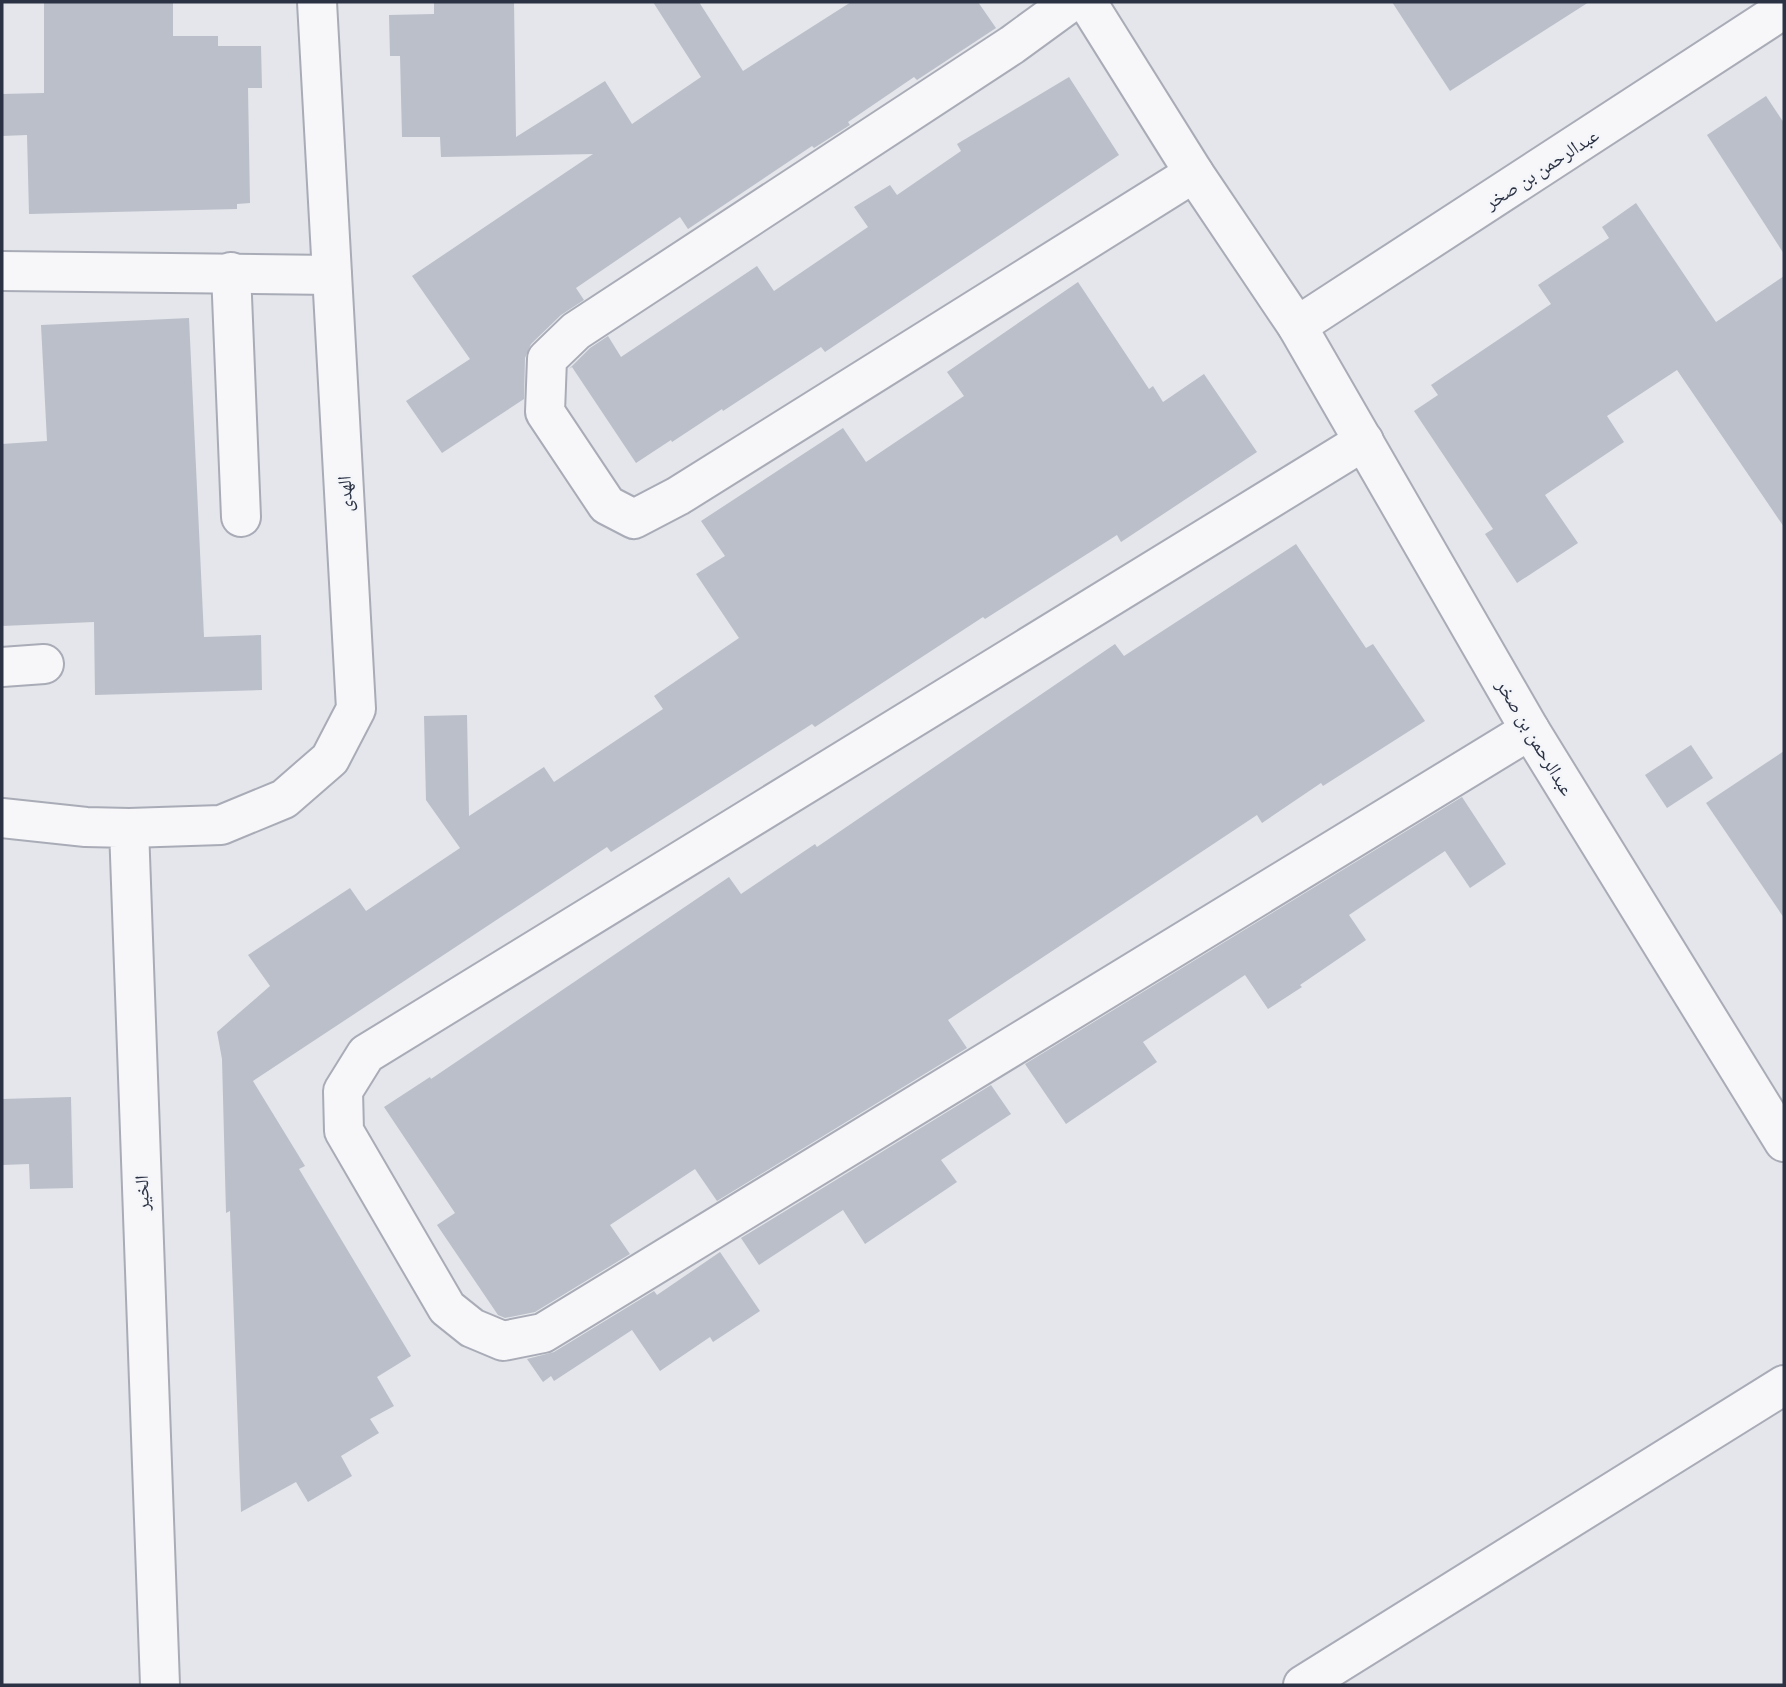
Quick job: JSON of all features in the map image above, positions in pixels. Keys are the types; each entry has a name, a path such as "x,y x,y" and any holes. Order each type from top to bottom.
{"street":[{"name":"الهدى","path":"129,828 221,825 284,799 330,759 356,709 317,2"},
{"path":"1071,2 1012,45 576,331 547,359 545,412 607,505 634,519 678,496 1194,173"},
{"name":"عبدالرحمن بن صخر","path":"1087,2 1194,173 1297,326 1530,730 1782,1135"},
{"name":"عبدالرحمن بن صخر","path":"1297,326 1784,9"},
{"path":"2,271 332,275"},
{"path":"230,272 242,517"},
{"path":"1363,441 366,1055 343,1091 344,1131 447,1308 472,1328 503,1341 543,1333 1530,730"},
{"path":"2,667 44,664"},
{"path":"2,818 86,827 129,828"},
{"name":"الخير","path":"129,828 160,1685"},
{"path":"1303,1685 1784,1385"}],"building":[{"path":"44,2 173,2 173,36 218,36 218,46 261,46 262,88 248,88 250,203 237,204 237,209 29,214 27,135 2,136 2,94 44,93"},
{"path":"434,2 514,2 516,137 605,81 632,124 701,77 653,2 699,2 743,71 851,2 978,2 996,28 917,80 914,77 848,122 850,125 814,148 812,146 688,229 680,217 576,288 584,300 561,315 531,344 525,358 524,399 442,453 406,401 470,359 412,276 593,154 441,157 440,137 402,137 400,56 390,56 389,15 434,14"},
{"path":"1392,2 1589,2 1450,91"},
{"path":"1069,77 1119,155 825,352 821,347 723,411 722,409 636,463 572,367 569,369 590,348 608,336 621,357 757,266 774,291 868,227 854,207 890,185 897,195 961,151 957,144"},
{"path":"1766,96 1784,123 1784,254 1707,135"},
{"path":"1636,203 1716,322 1784,276 1784,527 1677,370 1607,416 1624,442 1545,495 1578,543 1517,583 1485,534 1493,529 1414,411 1438,395 1431,385 1551,304 1538,285 1609,238 1602,227"},
{"path":"1078,282 1149,389 1153,386 1163,402 1204,374 1257,452 1121,542 1117,535 985,619 983,617 815,727 812,724 611,852 607,847 253,1081 305,1166 299,1169 411,1356 377,1377 394,1406 370,1419 379,1433 341,1456 352,1476 308,1502 296,1482 241,1512 230,1211 226,1213 222,1059 217,1032 270,986 248,955 350,888 366,911 460,848 426,800 424,716 467,715 469,816 544,767 554,782 663,709 654,696 739,638 696,574 725,556 701,521 843,428 866,462 964,396 947,372"},
{"path":"189,318 204,637 261,635 262,690 95,695 94,622 2,626 2,444 47,441 41,325"},
{"path":"1296,544 1366,648 1373,644 1425,721 1323,786 1321,783 1262,823 1257,815 948,1020 967,1048 717,1201 695,1169 610,1225 630,1254 535,1312 505,1318 498,1315 437,1225 455,1213 384,1107 430,1077 431,1079 729,877 741,894 815,844 817,847 1115,644 1124,656"},
{"path":"1691,745 1713,778 1667,808 1645,775"},
{"path":"1784,751 1784,918 1706,803"},
{"path":"1462,797 1506,864 1470,888 1445,851 1349,915 1366,940 1300,985 1302,987 1268,1009 1245,975 1143,1042 1157,1062 1066,1124 1025,1064"},
{"path":"991,1085 1011,1114 941,1160 957,1182 865,1244 843,1210 759,1265 741,1238"},
{"path":"71,1097 73,1188 30,1189 29,1164 2,1165 2,1099"},
{"path":"720,1252 760,1311 713,1342 710,1337 660,1371 632,1330 554,1381 551,1376 543,1382 527,1359 554,1352 654,1291 657,1295"}]}
